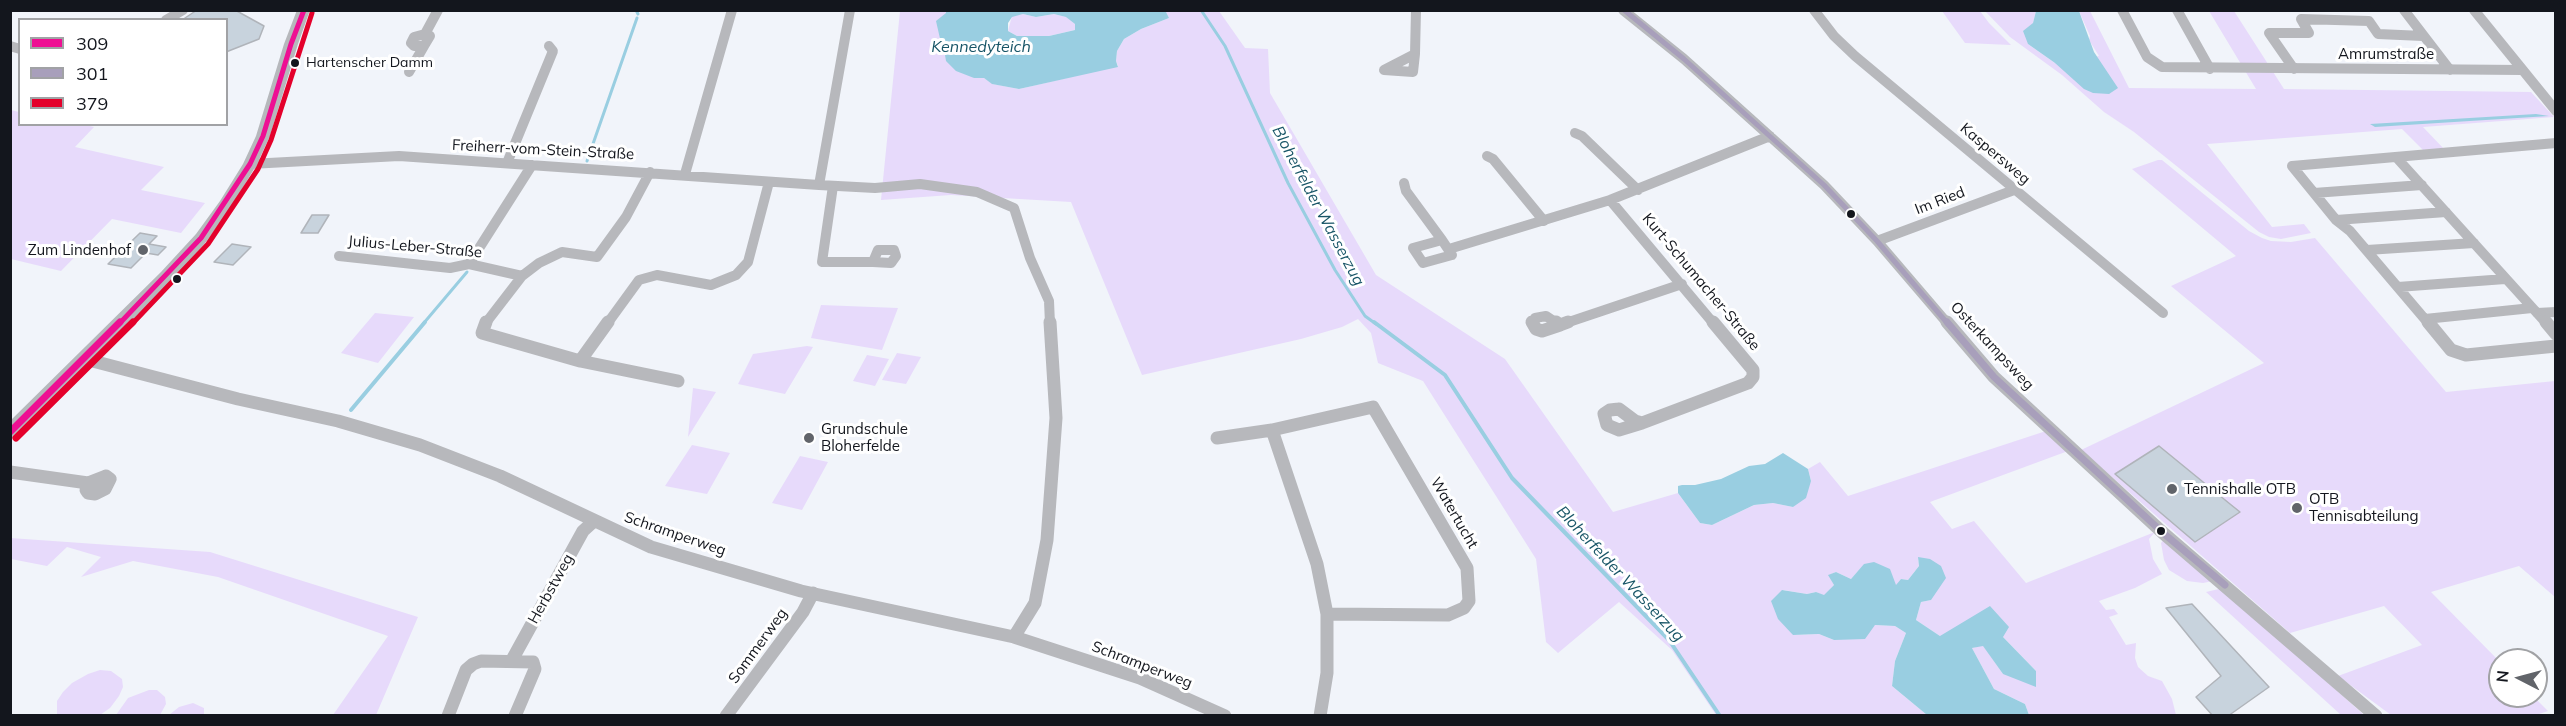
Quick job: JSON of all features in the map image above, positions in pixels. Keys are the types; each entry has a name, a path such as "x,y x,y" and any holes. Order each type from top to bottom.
{"street":[{"path":"169,18 183,10"},
{"path":"10,432 167,276 201,238 225,205 250,164 267,126 291,44 304,10"},
{"path":"409,72 430,36 425,34 438,10"},
{"path":"685,174 732,10"},
{"path":"819,185 850,10"},
{"path":"1415,54 1416,10"},
{"name":"Osterkampsweg","path":"1623,10 1684,59 1824,185 1877,241 1994,377 2162,532 2376,716"},
{"name":"Kaspersweg","path":"1814,10 1834,36 1855,56 2163,313"},
{"name":"Amrumstraße","path":"2122,10 2147,57 2153,63 2171,68 2522,70"},
{"path":"2177,10 2210,69"},
{"path":"2404,10 2450,70"},
{"path":"2474,10 2556,111"},
{"path":"2294,69 2270,33 2309,33 2301,19 2369,21 2378,34 2423,36"},
{"path":"507,163 554,51 549,46"},
{"path":"1575,133 1584,137 1638,190"},
{"path":"1404,183 1406,190 1445,245 1544,221 1610,200 1770,136"},
{"path":"2556,143 2292,166 2336,220 2350,231 2367,250 2451,350 2466,355 2556,346"},
{"name":"Freiherr-vom-Stein-Straße","path":"250,164 399,156 833,186 875,188 920,184 976,192 1014,208 1030,258 1049,301 1056,418 1047,540 1035,603 1014,637"},
{"path":"1487,156 1493,159 1544,221"},
{"path":"2396,157 2556,334"},
{"path":"469,264 532,165"},
{"path":"650,172 626,216 597,256 562,252 539,263 522,276 484,326 482,333 580,361 678,381"},
{"path":"580,361 639,280 657,275 711,285 736,275 748,262 769,182"},
{"path":"2314,193 2422,185"},
{"path":"833,186 822,262 873,262"},
{"name":"Im Ried","path":"1877,241 2014,189"},
{"name":"Kurt-Schumacher-Straße","path":"1610,200 1753,370 1753,377 1748,383 1642,423"},
{"path":"2336,220 2446,212"},
{"path":"2367,250 2474,243"},
{"name":"Julius-Leber-Straße","path":"339,255 450,268 469,264 522,276"},
{"path":"2398,287 2505,279"},
{"path":"1560,325 1682,284"},
{"path":"2425,319 2534,311 2556,312"},
{"name":"Schramperweg","path":"85,359 238,399 356,426 420,445 500,476 651,547 813,593 1014,637 1140,678 1225,716"},
{"name":"Watertucht","path":"1217,438 1272,430 1373,407 1467,568 1469,601 1464,608 1448,615 1327,614"},
{"path":"1272,430 1317,564 1327,614 1327,673 1320,716"},
{"path":"10,472 88,483"},
{"name":"Herbstweg","path":"512,660 583,531 594,521"},
{"name":"Sommerweg","path":"726,716 803,612 813,593"},
{"path":"448,716 466,670 473,664 481,661 527,660 535,665 515,716"}],"shaded area":[{"path":"900,11 946,11 950,52 974,78 984,78 993,84 1019,89 1118,66 1117,51 1124,39 1141,29 1169,18 1165,11 1219,11 1245,48 1268,49 1270,93 1376,275 1505,359 1613,512 1678,493 1700,523 1712,525 1754,505 1773,503 1793,507 1811,481 1808,469 1820,462 1848,496 2046,431 2068,451 1930,502 1952,529 1974,521 2026,583 2155,532 2149,539 2153,559 2162,574 2135,588 2099,601 2106,610 2114,609 2118,614 2109,617 2126,645 2136,643 2135,658 2138,667 2148,676 2162,681 2172,699 2176,715 2029,715 2025,704 1994,689 1972,648 1983,645 2003,674 2036,671 2003,637 1940,636 1916,620 1921,602 1931,600 1918,557 1919,566 1908,580 1901,579 1896,586 1864,565 1851,579 1836,572 1829,575 1834,585 1824,596 1816,592 1807,594 1783,590 1793,635 1819,634 1834,640 1875,625 1895,626 1906,633 1895,661 1892,686 1927,715 1716,715 1672,650 1619,602 1558,653 1546,642 1536,559 1423,381 1378,363 1371,333 1358,319 1342,327 1301,339 1142,375 1071,202 951,195 881,200"},
{"path":"1942,11 1980,11 2011,45 1965,43"},
{"path":"1985,11 2036,11 2028,44 2055,63 2099,56 2089,40 2090,36 2079,11 2090,11 2129,88 2256,89 2209,11 2234,11 2284,89 2531,92 2554,117 2423,127 2444,149 2423,150 2402,129 2207,144 2272,227 2304,224 2311,233 2281,239 2269,237 2259,232 2134,132 2104,112 2062,75 2010,37"},
{"path":"1023,14 1036,17 1054,14 1067,17 1075,24 1075,30 1049,36 1017,36 1008,31 1012,16"},
{"path":"11,110 18,112 18,126 94,127 75,147 164,167 141,190 205,203 181,233 112,219 61,271 11,259"},
{"path":"2162,160 2249,231 2262,238 2291,242 2315,238 2446,392 2555,381 2555,597 2519,566 2431,592 2488,650 2488,708 2545,708 2548,711 2533,716 2391,715 2338,676 2422,645 2384,606 2290,633 2081,450 2264,363 2171,286 2236,256 2132,169"},
{"path":"821,305 898,308 882,350 811,338"},
{"path":"375,313 414,317 378,363 341,353"},
{"path":"813,347 785,394 738,384 753,354"},
{"path":"897,353 921,357 906,384 882,380"},
{"path":"867,355 889,359 875,386 853,381"},
{"path":"693,388 716,392 688,437"},
{"path":"692,445 730,453 707,494 665,486"},
{"path":"800,456 828,462 802,510 772,503"},
{"path":"10,538 210,552 418,617 376,715 333,715 388,636 218,577 133,561 81,577 101,557 67,547 47,566 11,559"},
{"path":"2165,538 2213,581 2203,583 2187,581 2169,570 2164,560 2161,543"},
{"path":"2223,588 2364,715 2341,715 2206,592"},
{"path":"100,670 111,671 122,679 123,687 110,708 100,715 57,715 57,701 63,692 72,683"},
{"path":"149,690 157,690 165,697 166,704 160,715 116,715 128,698"},
{"path":"193,703 204,708 204,715 169,715 179,707"}],"water":[{"name":"Kennedyteich","path":"1165,10 1169,18 1141,29 1124,39 1117,51 1118,67 1019,89 992,84 984,78 974,78 956,71 946,61 945,55 950,52 948,45 941,43 936,21 946,11","holes":["1023,14 1036,17 1054,14 1066,17 1075,24 1075,30 1049,36 1017,36 1008,31 1008,23 1012,17"]},
{"path":"2036,11 2079,11 2094,52 2118,88 2109,94 2093,93 2084,89 2055,63 2028,44 2023,31 2033,23"},
{"path":"2536,114 2549,116 2375,127 2370,124"},
{"path":"1783,453 1808,469 1811,481 1806,498 1793,507 1773,503 1754,505 1712,525 1700,523 1678,493 1678,486 1721,479 1749,466 1765,464"},
{"path":"1918,557 1930,559 1941,566 1946,578 1931,600 1921,602 1916,620 1940,636 1990,606 2009,627 2003,637 2036,671 2036,687 2003,674 1983,646 1972,648 1994,689 2025,704 2029,715 1927,715 1892,686 1895,661 1906,633 1895,626 1875,625 1865,639 1834,640 1819,634 1793,635 1778,619 1771,601 1782,590 1807,594 1816,592 1824,595 1834,585 1828,575 1836,572 1851,579 1864,564 1874,562 1890,569 1896,585 1901,579 1908,580 1919,566"}],"building":[{"path":"197,10 235,10 264,26 259,39 228,51 228,18 185,18"},
{"path":"312,215 329,215 318,233 301,233"},
{"name":"Zum Lindenhof","path":"140,233 157,236 149,244 166,247 158,255 146,253 131,268 108,264"},
{"path":"232,244 251,247 233,265 214,262"},
{"name":"Tennishalle OTB","path":"2159,446 2240,512 2195,542 2115,474"},
{"path":"2192,604 2269,687 2228,716 2213,716 2196,697 2221,676 2166,608"}],"waterway":[{"path":"636,10 638,14"},
{"name":"Bloherfelder Wasserzug","path":"1201,10 1225,46 1288,183 1335,270 1365,316 1376,324"},
{"path":"587,161 637,18"},
{"path":"423,324 467,272"},
{"path":"351,410 425,322"},
{"name":"Bloherfelder Wasserzug","path":"1374,322 1445,375 1512,478 1669,640 1720,716"}],"transit line":[{"name":"309","path":"10,432 167,276 201,238 225,205 250,164 263,136 291,44 304,10"},
{"name":"301","path":"1624,10 1684,59 1824,185 1877,241 1994,377 2162,532 2225,585"},
{"name":"379","path":"16,438 174,282 208,244 232,210 258,169 271,140 312,13"}],"place":[{"name":"Hartenscher Damm","path":"295,63"},
{"name":"Zum Lindenhof","path":"143,250"},
{"name":"Grundschule Bloherfelde","path":"809,438"},
{"name":"Tennishalle OTB","path":"2172,489"},
{"name":"OTB Tennisabteilung","path":"2297,508"}]}
